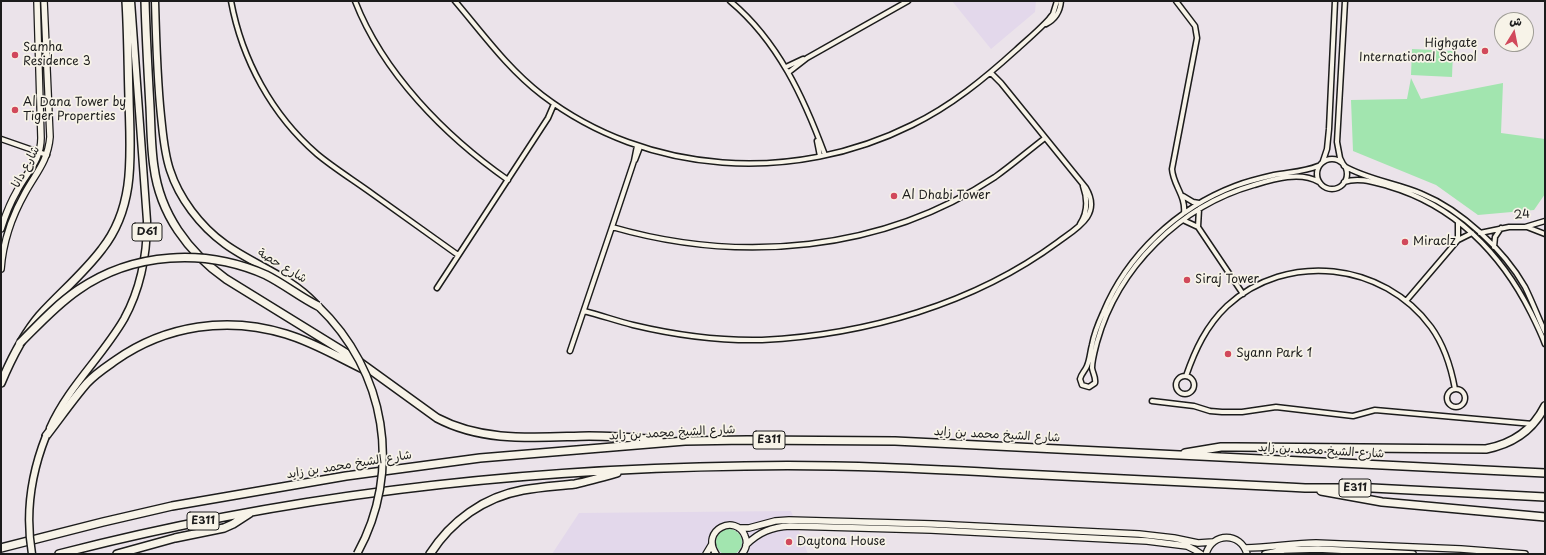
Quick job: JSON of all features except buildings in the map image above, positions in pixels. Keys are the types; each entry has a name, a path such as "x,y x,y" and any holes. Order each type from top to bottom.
{"highway":[{"path":"1,383 20,344 40,315 97,256 110,238 125,204 130,168 126,1"},
{"path":"145,1 154,168 161,198 185,242 211,268 345,352 437,418 456,427 485,435 509,437 601,436 685,441"},
{"path":"20,344 53,310 93,281 123,268 155,260 188,257 220,260 235,264 266,276 318,306"},
{"path":"46,436 88,382 106,367 122,355 149,341 187,328 233,324 268,329 300,339 378,376"},
{"path":"1169,455 1229,447 1486,449 1511,441 1526,431 1533,424 1545,406"},
{"name":"شارع الشيخ محمد بن زايد","path":"1,548 172,506 346,476 480,458 685,441 858,440 1545,473"},
{"name":"E311","path":"59,554 174,527 251,511 483,480 551,474 632,470 745,466 835,466 1305,488 1372,488 1545,497"},
{"path":"1524,472 1545,469"},
{"path":"430,554 443,536 463,517 498,497 523,490 582,482 632,470"},
{"path":"1305,488 1382,502 1545,516"},
{"path":"117,554 175,538 224,528 233,524 251,511"}],"main road":[{"name":"D61","path":"32,554 28,520 29,498 38,456 53,420 69,394 124,319 138,288 143,272 147,238 147,221 131,1"},
{"name":"شارع حصة","path":"155,1 159,96 166,159 180,192 194,214 208,230 225,244 291,282 303,291 332,319 355,351 371,384 381,421 383,458 378,496 368,532 357,554"}],"street":[{"name":"شارع دانا","path":"1,229 16,192 40,152 42,138 37,1"},
{"name":"شارع دانا","path":"1,269 7,236 14,215 47,155 50,138 44,1"},
{"path":"231,1 239,35 254,71 273,105 293,130 326,161 458,254"},
{"path":"355,1 362,19 382,52 420,102 461,144 508,180"},
{"path":"456,1 479,31 509,65 531,86 556,105 592,127 638,146 680,157 728,164 781,163 822,156 866,144 912,125 950,103 992,72 1044,25 1053,14 1057,1"},
{"path":"730,1 759,30 789,72 818,136 822,156"},
{"path":"887,12 904,1"},
{"path":"786,67 807,58 908,1"},
{"path":"1044,25 1051,22 1059,13 1061,1"},
{"path":"1176,1 1195,26 1198,38 1172,169 1172,176 1183,196 1184,213"},
{"path":"1335,1 1329,129 1327,149 1323,161 1318,166 1303,171 1254,180 1217,194 1199,203 1162,230 1146,246 1128,269 1116,287 1103,312 1095,333 1087,366 1080,379 1082,385 1089,387 1095,383 1096,380 1092,367 1097,342 1106,317 1124,284 1149,251 1168,232 1199,209 1229,194 1268,181 1300,176 1310,178 1330,189 1337,187 1344,182 1364,180 1396,189 1444,211 1472,233 1492,252 1517,286 1545,344"},
{"path":"1344,182 1346,174 1344,165 1340,158 1337,142 1345,1"},
{"path":"789,72 807,58"},
{"path":"584,310 632,325 684,334 729,339 761,340 787,338 838,331 914,313 962,295 1009,274 1053,246 1077,228 1084,218 1087,205 1085,192 1080,181 992,72"},
{"path":"436,288 556,105"},
{"path":"612,228 669,241 729,248 788,246 847,239 916,218 953,200 994,177 1044,138"},
{"path":"1,139 47,155"},
{"path":"570,351 634,162 638,146"},
{"path":"1323,161 1334,159 1361,174 1401,185 1424,194 1462,216 1480,233 1510,266 1524,286 1545,332"},
{"path":"1318,166 1317,174 1319,182"},
{"path":"1183,196 1188,200 1199,203"},
{"path":"1198,227 1199,209"},
{"path":"1183,220 1198,227 1243,294"},
{"name":"24","path":"1480,233 1501,228 1525,227 1545,221"},
{"path":"1458,222 1458,240"},
{"path":"1525,227 1545,234"},
{"path":"1494,248 1495,237 1501,228"},
{"path":"1406,301 1458,240 1472,233"},
{"path":"1186,376 1192,357 1201,338 1214,320 1227,306 1243,294 1271,280 1289,274 1314,270 1338,272 1363,277 1386,287 1406,301 1424,320 1441,343 1448,360 1455,389"},
{"path":"1186,376 1192,380 1193,386 1188,393 1181,393 1177,388 1176,382 1180,377 1186,376"},
{"path":"1455,389 1461,390 1465,395 1465,401 1461,406 1452,405 1448,401 1450,392 1455,389"},
{"path":"1152,402 1194,406 1216,412 1242,412 1276,407 1353,416 1375,410 1533,424"},
{"path":"706,554 712,544 714,534 721,527 730,525 739,528 749,528 782,521 841,521 1147,535 1203,543 1213,542 1225,537 1242,543 1246,551 1300,543 1316,543 1461,549 1524,554"},
{"path":"746,545 758,535 766,531 777,527 790,526 932,530 1153,541 1187,546 1201,554"},
{"path":"739,528 746,537 746,545 742,554"},
{"path":"1206,554 1209,546 1213,542"},
{"path":"712,544 716,554"},
{"path":"1264,554 1284,550 1314,549 1413,554"}],"shaded area":[{"path":"952,1 1036,1 1035,12 991,49"},
{"path":"791,511 808,554 552,554 579,513"}],"green space":[{"path":"1412,49 1453,51 1452,77 1411,75"},
{"path":"1411,78 1421,99 1503,83 1501,133 1545,139 1545,194 1534,210 1478,215 1436,185 1353,151 1351,100 1407,99"},
{"path":"729,529 738,533 742,542 738,551 729,555 720,551 716,542 720,533"}],"place":[{"name":"Highgate International School","path":"1485,51"},
{"name":"Samha Residence 3","path":"15,55"},
{"name":"Al Dana Tower by Tiger Properties","path":"15,110"},
{"name":"Al Dhabi Tower","path":"894,196"},
{"name":"Miraclz","path":"1405,242"},
{"name":"Siraj Tower","path":"1187,280"},
{"name":"Syann Park 1","path":"1228,354"},
{"name":"Daytona House","path":"789,542"}]}
